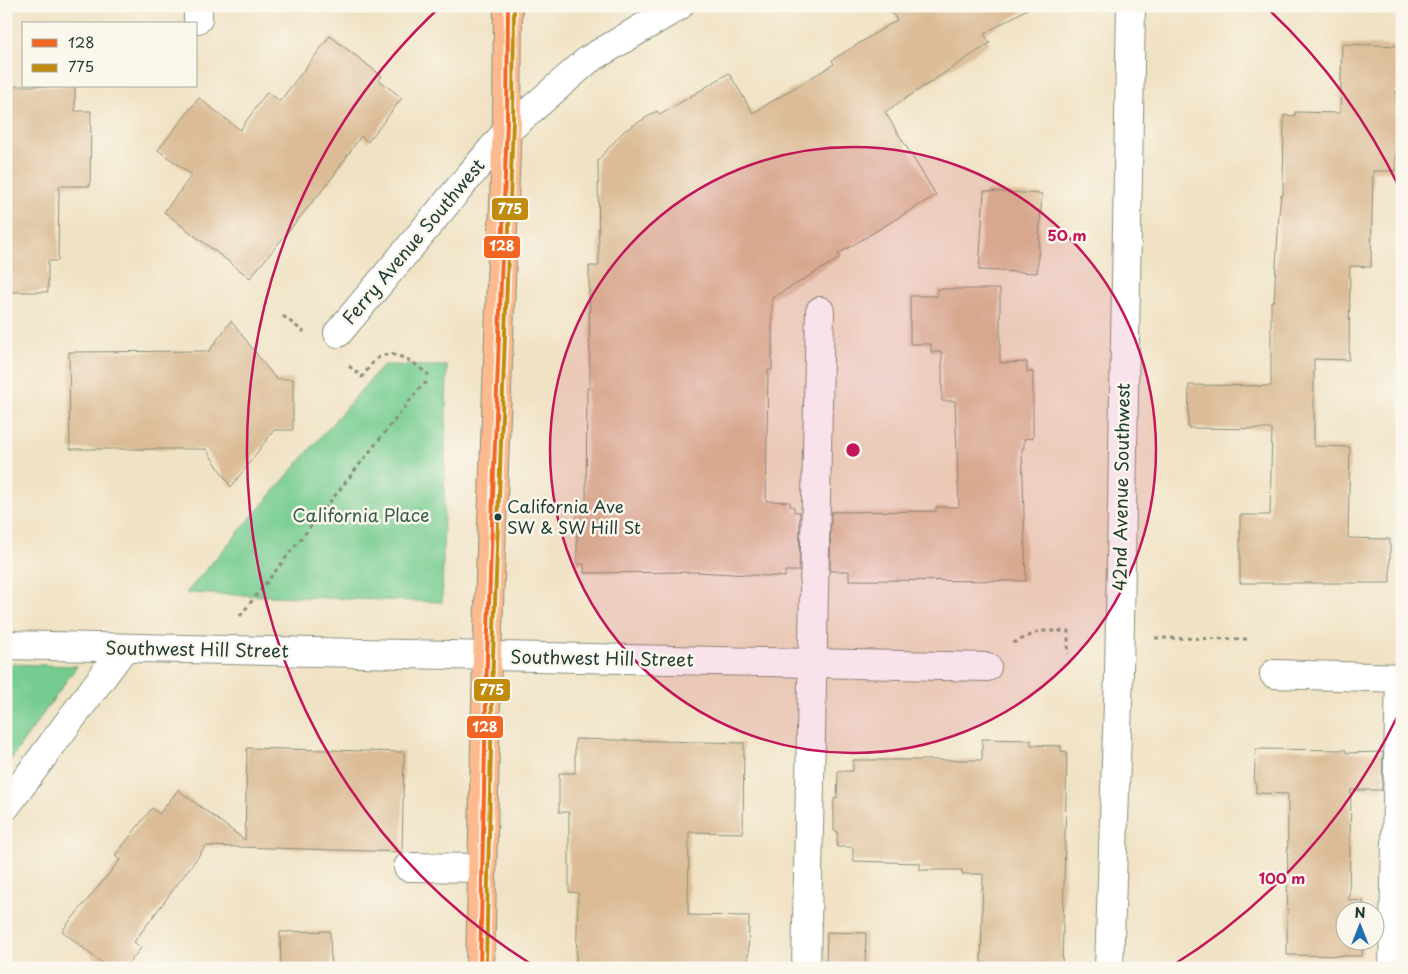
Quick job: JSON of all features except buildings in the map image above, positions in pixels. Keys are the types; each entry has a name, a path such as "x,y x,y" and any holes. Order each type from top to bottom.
{"main road":[{"path":"480,968 487,657 507,131 508,6"}],"street":[{"name":"Ferry Avenue Southwest","path":"338,333 507,131 588,60 679,6"},
{"name":"42nd Avenue Southwest","path":"1109,968 1119,673 1131,6"},
{"path":"806,968 820,310"},
{"name":"Southwest Hill Street","path":"6,645 987,667"},
{"path":"6,806 124,648"},
{"path":"1274,674 1401,678 1393,968"},
{"path":"408,867 482,868"}],"path":[{"path":"238,618 423,384 427,383"},
{"path":"1007,645 1040,631 1068,631 1068,654"},
{"path":"1151,638 1251,639"}],"green space":[{"name":"California Place","path":"383,365 447,366 442,602 186,593"},
{"path":"6,664 77,666 6,766"}],"transit line":[{"name":"128","path":"480,968 487,657 507,121 508,6"},
{"name":"775","path":"486,968 493,657 513,121 514,6"}],"place":[{"name":"California Ave SW & SW Hill St","path":"498,517"}]}
